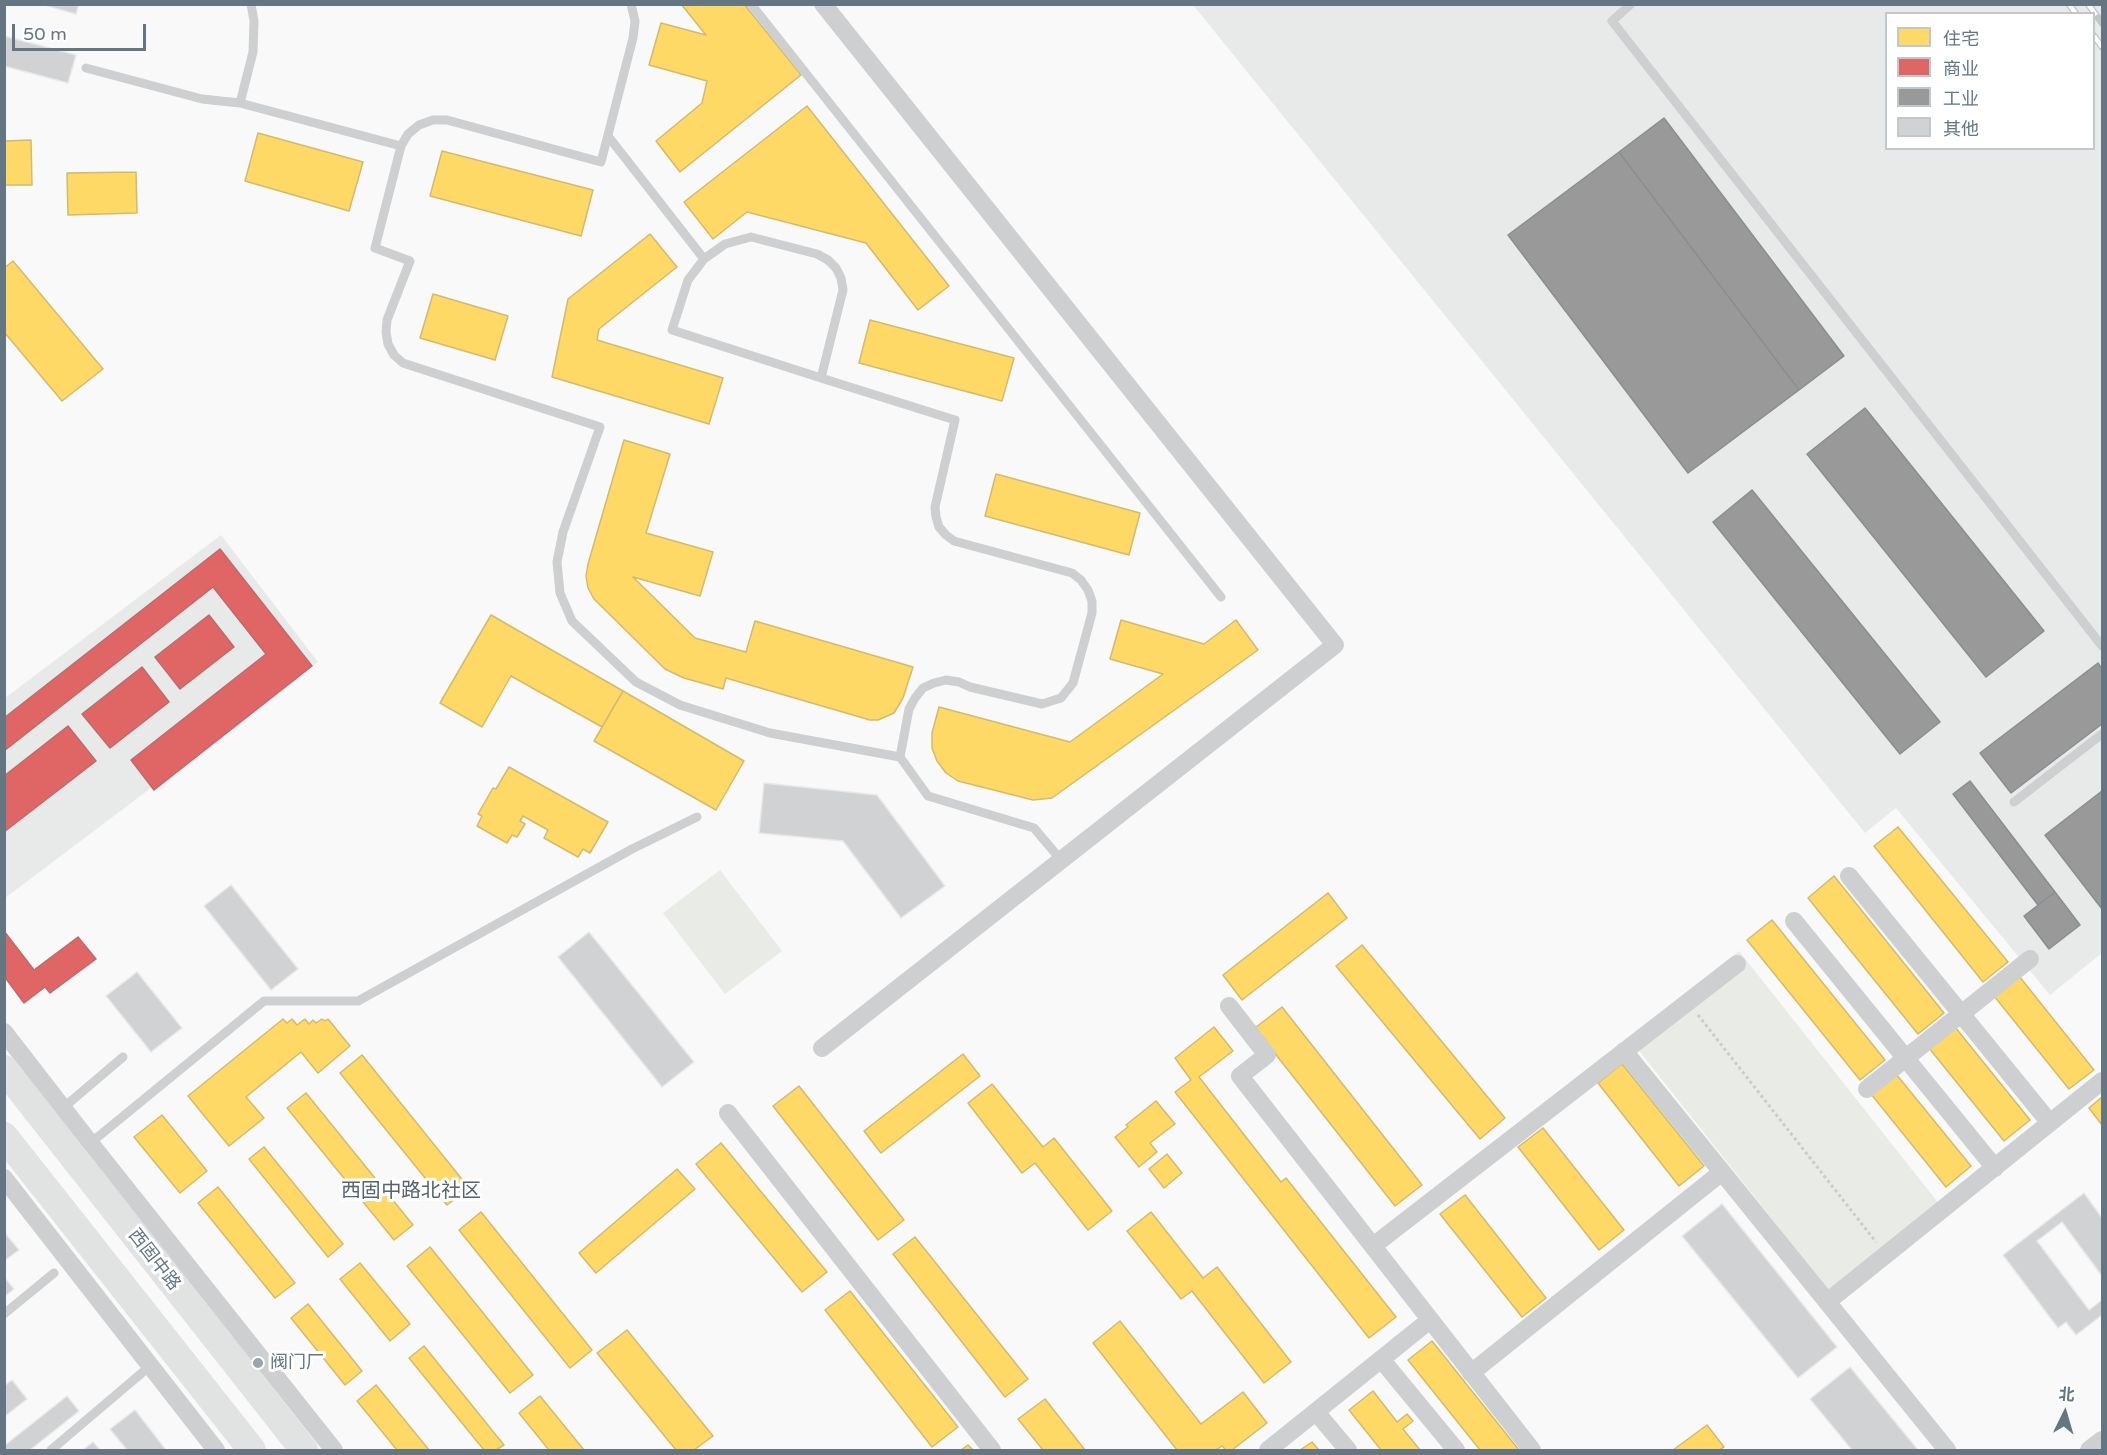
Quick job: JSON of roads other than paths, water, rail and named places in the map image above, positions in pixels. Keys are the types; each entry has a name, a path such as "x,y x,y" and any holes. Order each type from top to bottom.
{"main road":[{"name":"西固中路","path":"9,1065 81,1151 304,1450"},
{"path":"4,1136 252,1450"}],"street":[{"path":"822,1048 1335,645 823,4"},
{"path":"1849,876 2050,1123"},
{"path":"1794,921 1995,1168"},
{"path":"1867,1089 2030,959"},
{"path":"1372,1246 1737,964"},
{"path":"1229,1006 1267,1055 1240,1076 1532,1450"},
{"path":"1624,1051 1947,1450"},
{"path":"9,1065 63,1108 81,1151 334,1450"},
{"path":"1827,1302 2103,1081"},
{"path":"728,1113 992,1450"},
{"path":"1472,1373 1722,1172"},
{"path":"4,1178 216,1450"},
{"path":"1269,1450 1430,1320"},
{"path":"1382,1359 1456,1450"},
{"path":"1316,1412 1348,1450"},
{"path":"2089,1450 2103,1440"}],"lane":[{"path":"240,103 253,52 254,21 251,4"},
{"path":"631,4 635,21 633,38 601,162 447,120 433,120 419,125 408,134 401,147 375,248 410,261 387,320 388,344 394,355 404,363 600,427 563,532 557,562 560,593 572,621 636,682 680,705 770,733 900,757 928,796 1034,828 1061,860"},
{"path":"751,4 1221,597"},
{"path":"1631,4 1611,21 2103,646"},
{"path":"86,68 202,99 240,103 401,147"},
{"path":"608,136 704,259"},
{"path":"821,378 843,290 836,268 817,254 751,237 725,244 704,259 688,280 672,330 821,378 955,420 935,507 939,527 954,541 1072,573 1081,580 1092,601 1092,613 1073,683 1061,698 1042,704 970,687 959,682 946,680 934,682 923,688 909,709 900,757"},
{"path":"2014,802 2103,734"},
{"path":"81,1151 264,1001 358,1000 612,860 697,817"},
{"path":"63,1108 123,1057"},
{"path":"4,1314 54,1273"},
{"path":"51,1450 150,1366"}],"railway":[{"path":"2069,4 2075,12"},
{"path":"2088,4 2094,12"},
{"path":"2095,14 2102,23"},
{"path":"2095,37 2102,47"}],"place":[{"name":"阀门厂","path":"258,1363"}],"district":[{"name":"西固中路北社区","path":"411,1192"}]}
